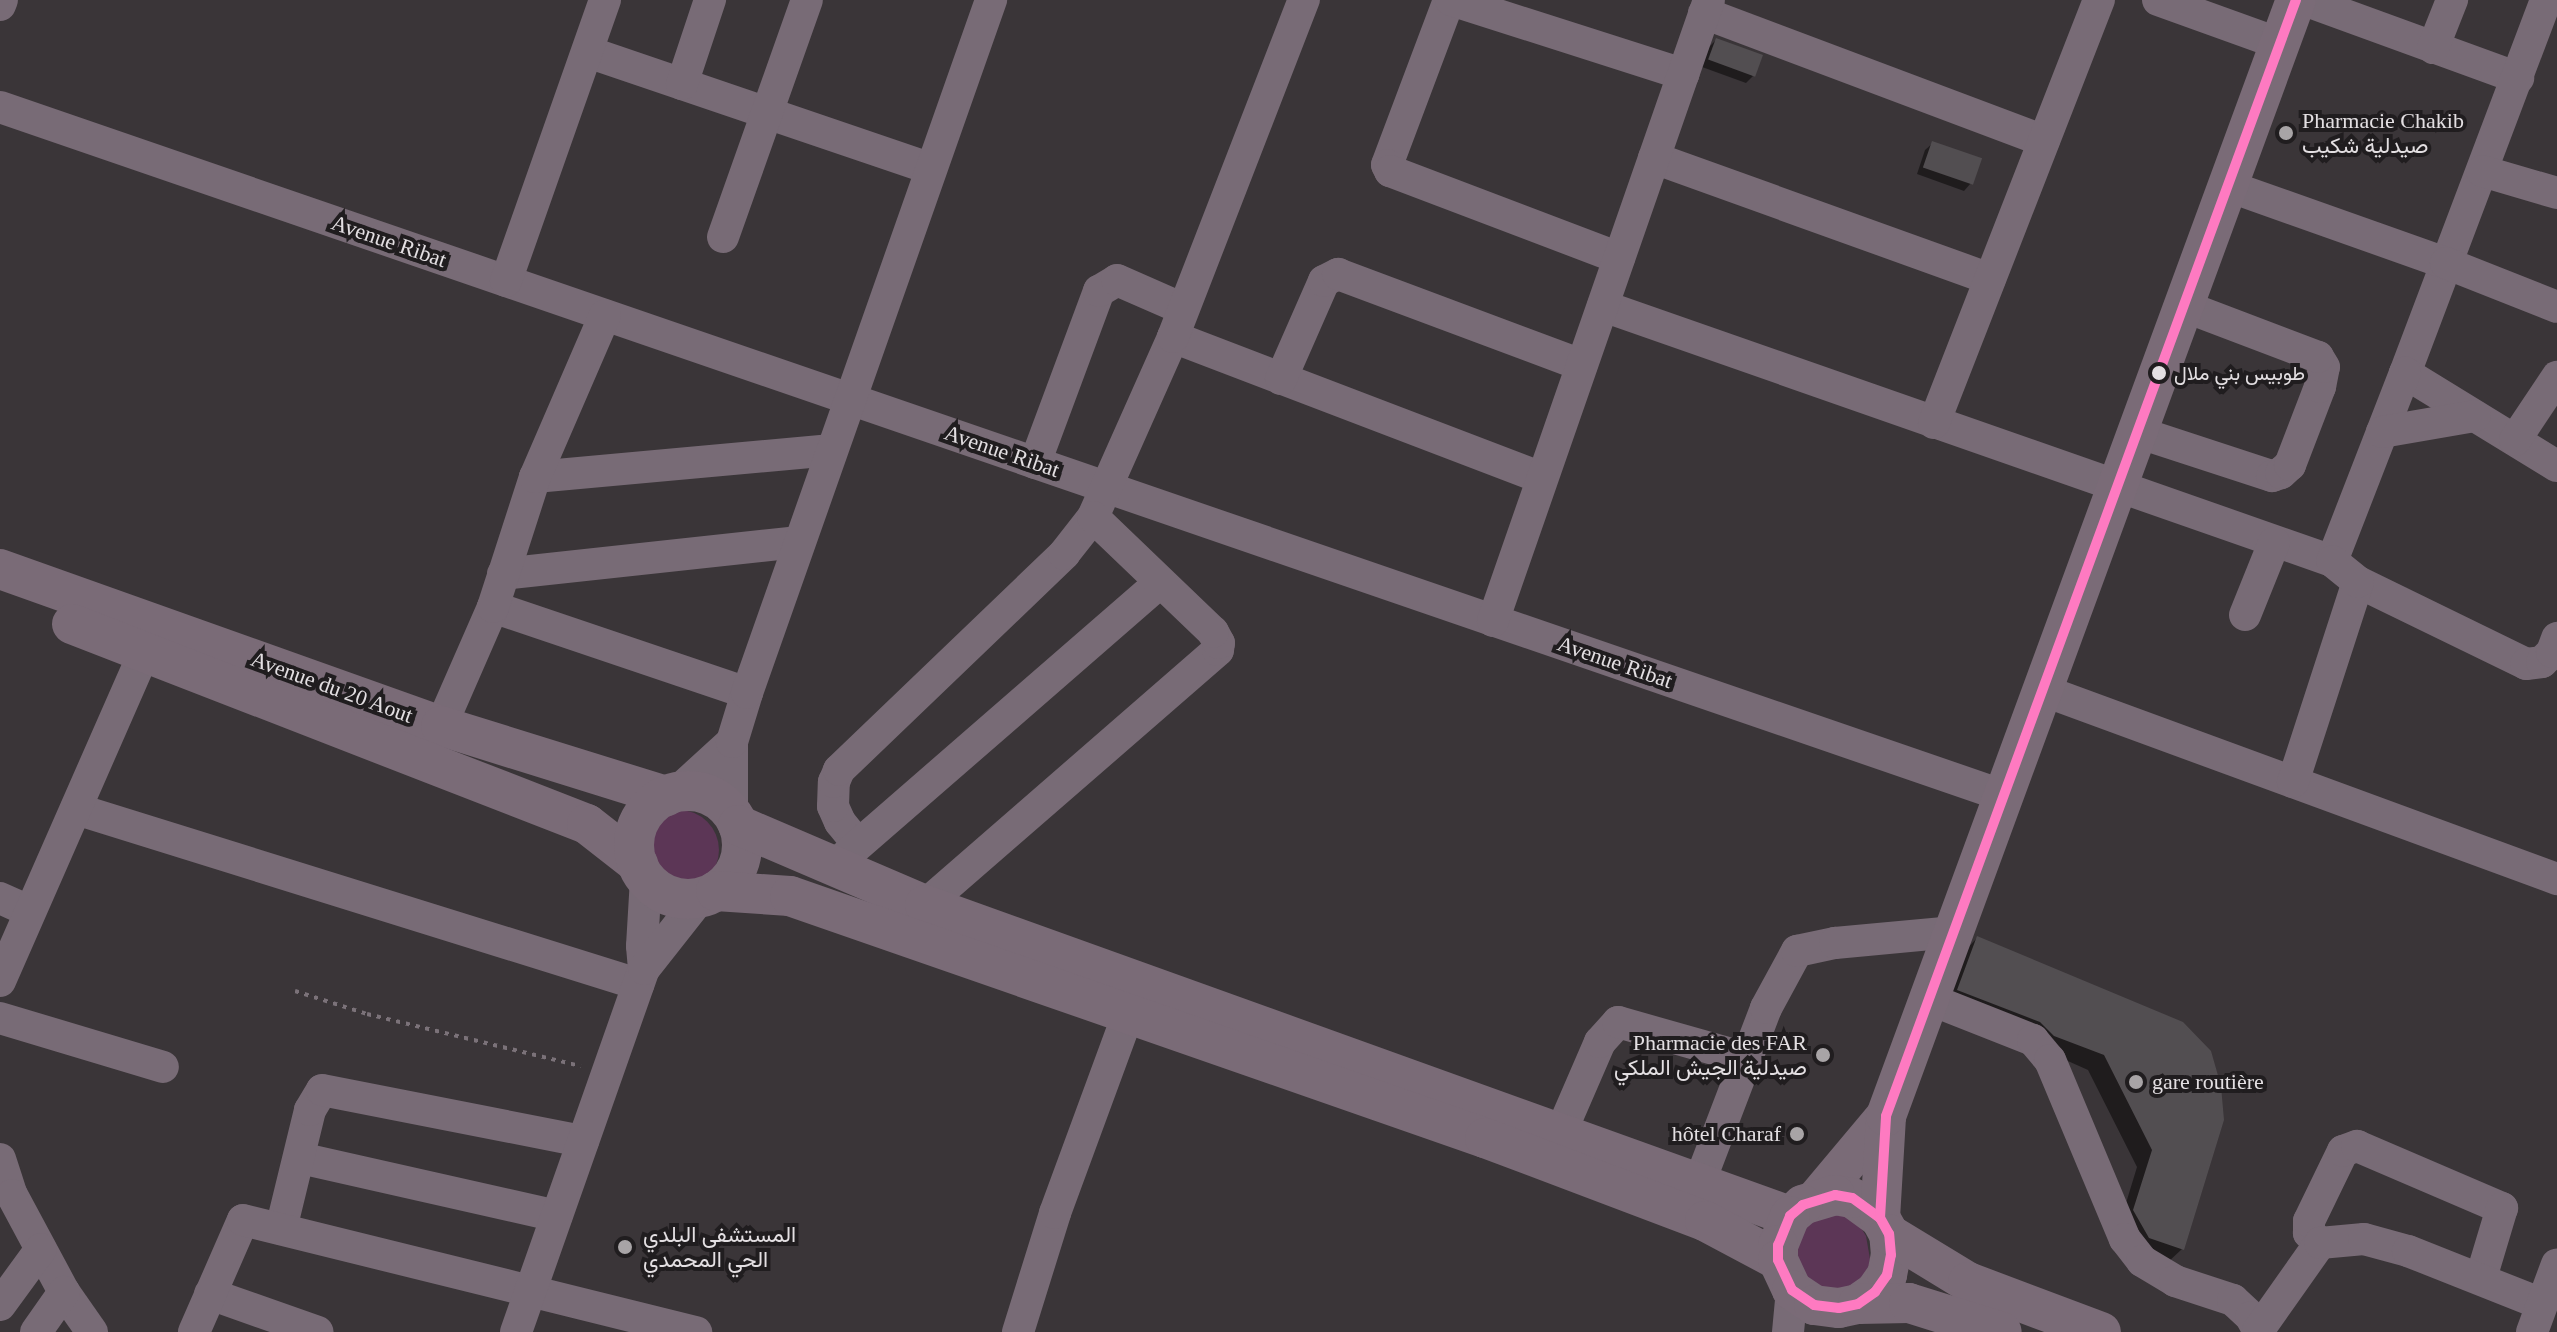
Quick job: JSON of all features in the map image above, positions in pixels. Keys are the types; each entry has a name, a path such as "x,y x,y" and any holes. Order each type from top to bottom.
{"main road":[{"path":"1840,1315 1875,1292 1887,1275 1891,1255 1884,1226 1886,1116 2296,0"},
{"name":"Avenue du 20 Aout","path":"0,569 441,726 672,794"},
{"name":"Avenue du 20 Aout","path":"0,598 145,651 587,824 642,871"},
{"path":"708,894 738,867 742,846 735,820 714,798 672,794 645,813 638,824 635,851 642,871 670,896 790,896 1485,1138 1705,1221 1785,1275 1814,1305 1840,1315 1909,1303 2002,1332"},
{"path":"735,820 846,855 925,905 1700,1181 1804,1206 1852,1198 1884,1226 1968,1282 2101,1332"},
{"path":"1785,1275 1782,1229 1886,1116"}],"street":[{"path":"506,281 605,0"},
{"path":"682,84 710,0"},
{"path":"723,237 807,0"},
{"path":"735,820 732,742 747,693 991,0"},
{"path":"846,855 840,822 833,806 834,782 839,770 1064,554 1093,517 1178,323 1304,0"},
{"path":"1619,258 1390,171 1387,165 1450,0 1683,74"},
{"path":"1934,423 2099,0"},
{"path":"2158,0 2280,44"},
{"path":"2304,0 2518,78"},
{"path":"2433,48 2452,0"},
{"path":"2332,561 2518,78 2546,37 2546,0"},
{"path":"1493,621 1707,6 2044,141"},
{"path":"588,52 931,169"},
{"name":"Avenue Ribat","path":"0,107 2004,796"},
{"path":"1654,158 1990,279"},
{"path":"2482,171 2557,193"},
{"path":"2228,186 2446,263 2557,307"},
{"path":"1281,379 1324,281 1338,274 1582,365"},
{"path":"1035,463 1099,291 1117,280 1178,323 1281,379 1542,478"},
{"path":"1603,306 2332,561 2358,582 2526,664 2542,662 2552,652 2557,638"},
{"path":"2137,432 2272,476 2290,465 2320,387 2324,367 2318,357 2184,306"},
{"path":"441,726 493,607 535,477 605,315"},
{"path":"2405,373 2557,466"},
{"path":"2515,440 2557,377"},
{"path":"2382,432 2475,416"},
{"path":"535,477 832,450"},
{"path":"925,905 1218,650 1219,643 1213,632 1093,517"},
{"path":"503,574 799,542"},
{"path":"2245,615 2274,543"},
{"path":"2293,782 2358,582"},
{"path":"846,855 1160,583"},
{"path":"493,607 747,693"},
{"path":"0,981 145,651"},
{"path":"2042,690 2557,879"},
{"path":"672,794 732,742"},
{"path":"76,809 641,976"},
{"path":"516,1332 641,976 642,871"},
{"path":"641,976 708,894"},
{"path":"0,898 29,911"},
{"path":"1700,1181 1745,1058 1772,994 1797,951 1835,943 1954,932"},
{"path":"1929,999 2033,1040 2050,1060 2125,1239 2142,1261 2175,1281 2233,1300 2251,1317 2258,1331 2320,1243"},
{"path":"1018,1332 1055,1213 1128,1015"},
{"path":"0,1018 163,1067"},
{"path":"1561,1132 1600,1042 1618,1022 1745,1058"},
{"path":"281,1229 313,1101 322,1090 583,1141"},
{"path":"2481,1278 2502,1208 2357,1146 2343,1151 2309,1221 2309,1233 2320,1243 2364,1239 2408,1251 2481,1278 2537,1318 2557,1264"},
{"path":"300,1158 557,1216"},
{"path":"0,1159 6,1204 41,1249 64,1292 92,1332"},
{"path":"194,1332 243,1220 531,1291 615,1322 692,1331"},
{"path":"0,1305 41,1249"},
{"path":"1785,1275 1788,1332"},
{"path":"36,1332 64,1292"},
{"path":"210,1294 318,1332"}],"path":[{"path":"295,991 367,1014 606,1073"}],"shaded area":[{"path":"679,810 694,813 707,822 716,835 719,850 716,865 707,878 694,887 679,890 664,887 651,878 642,865 639,850 642,835 651,822 664,813"},
{"path":"1841,1213 1860,1226 1866,1236 1870,1259 1868,1271 1854,1290 1799,1292 1796,1220"}],"building":[{"path":"1716,38 1763,55 1755,77 1708,60"},
{"path":"1932,141 1982,158 1973,185 1923,167"},
{"path":"1977,936 2183,1022 2211,1051 2221,1086 2224,1120 2184,1250 2149,1238 2133,1210 2152,1150 2104,1055 2054,1036 2040,1022 1957,990"}],"transit line":[{"path":"1880,1218 1852,1198 1835,1195 1803,1205 1790,1216 1778,1245 1778,1260 1792,1290 1814,1305 1839,1308 1858,1304 1875,1292 1887,1275 1891,1255 1889,1234 1880,1218 1886,1116 2296,0"}],"place":[{"name":"Pharmacie Chakib صيدلية شكيب","path":"2286,133"},
{"name":"طوبيس بني ملال","path":"2159,373"},
{"name":"Pharmacie des FAR صيدلية الجيش الملكي","path":"1823,1055"},
{"name":"gare routière","path":"2136,1082"},
{"name":"hôtel Charaf","path":"1797,1134"},
{"name":"المستشفى البلدي الحي المحمدي","path":"625,1247"}]}
